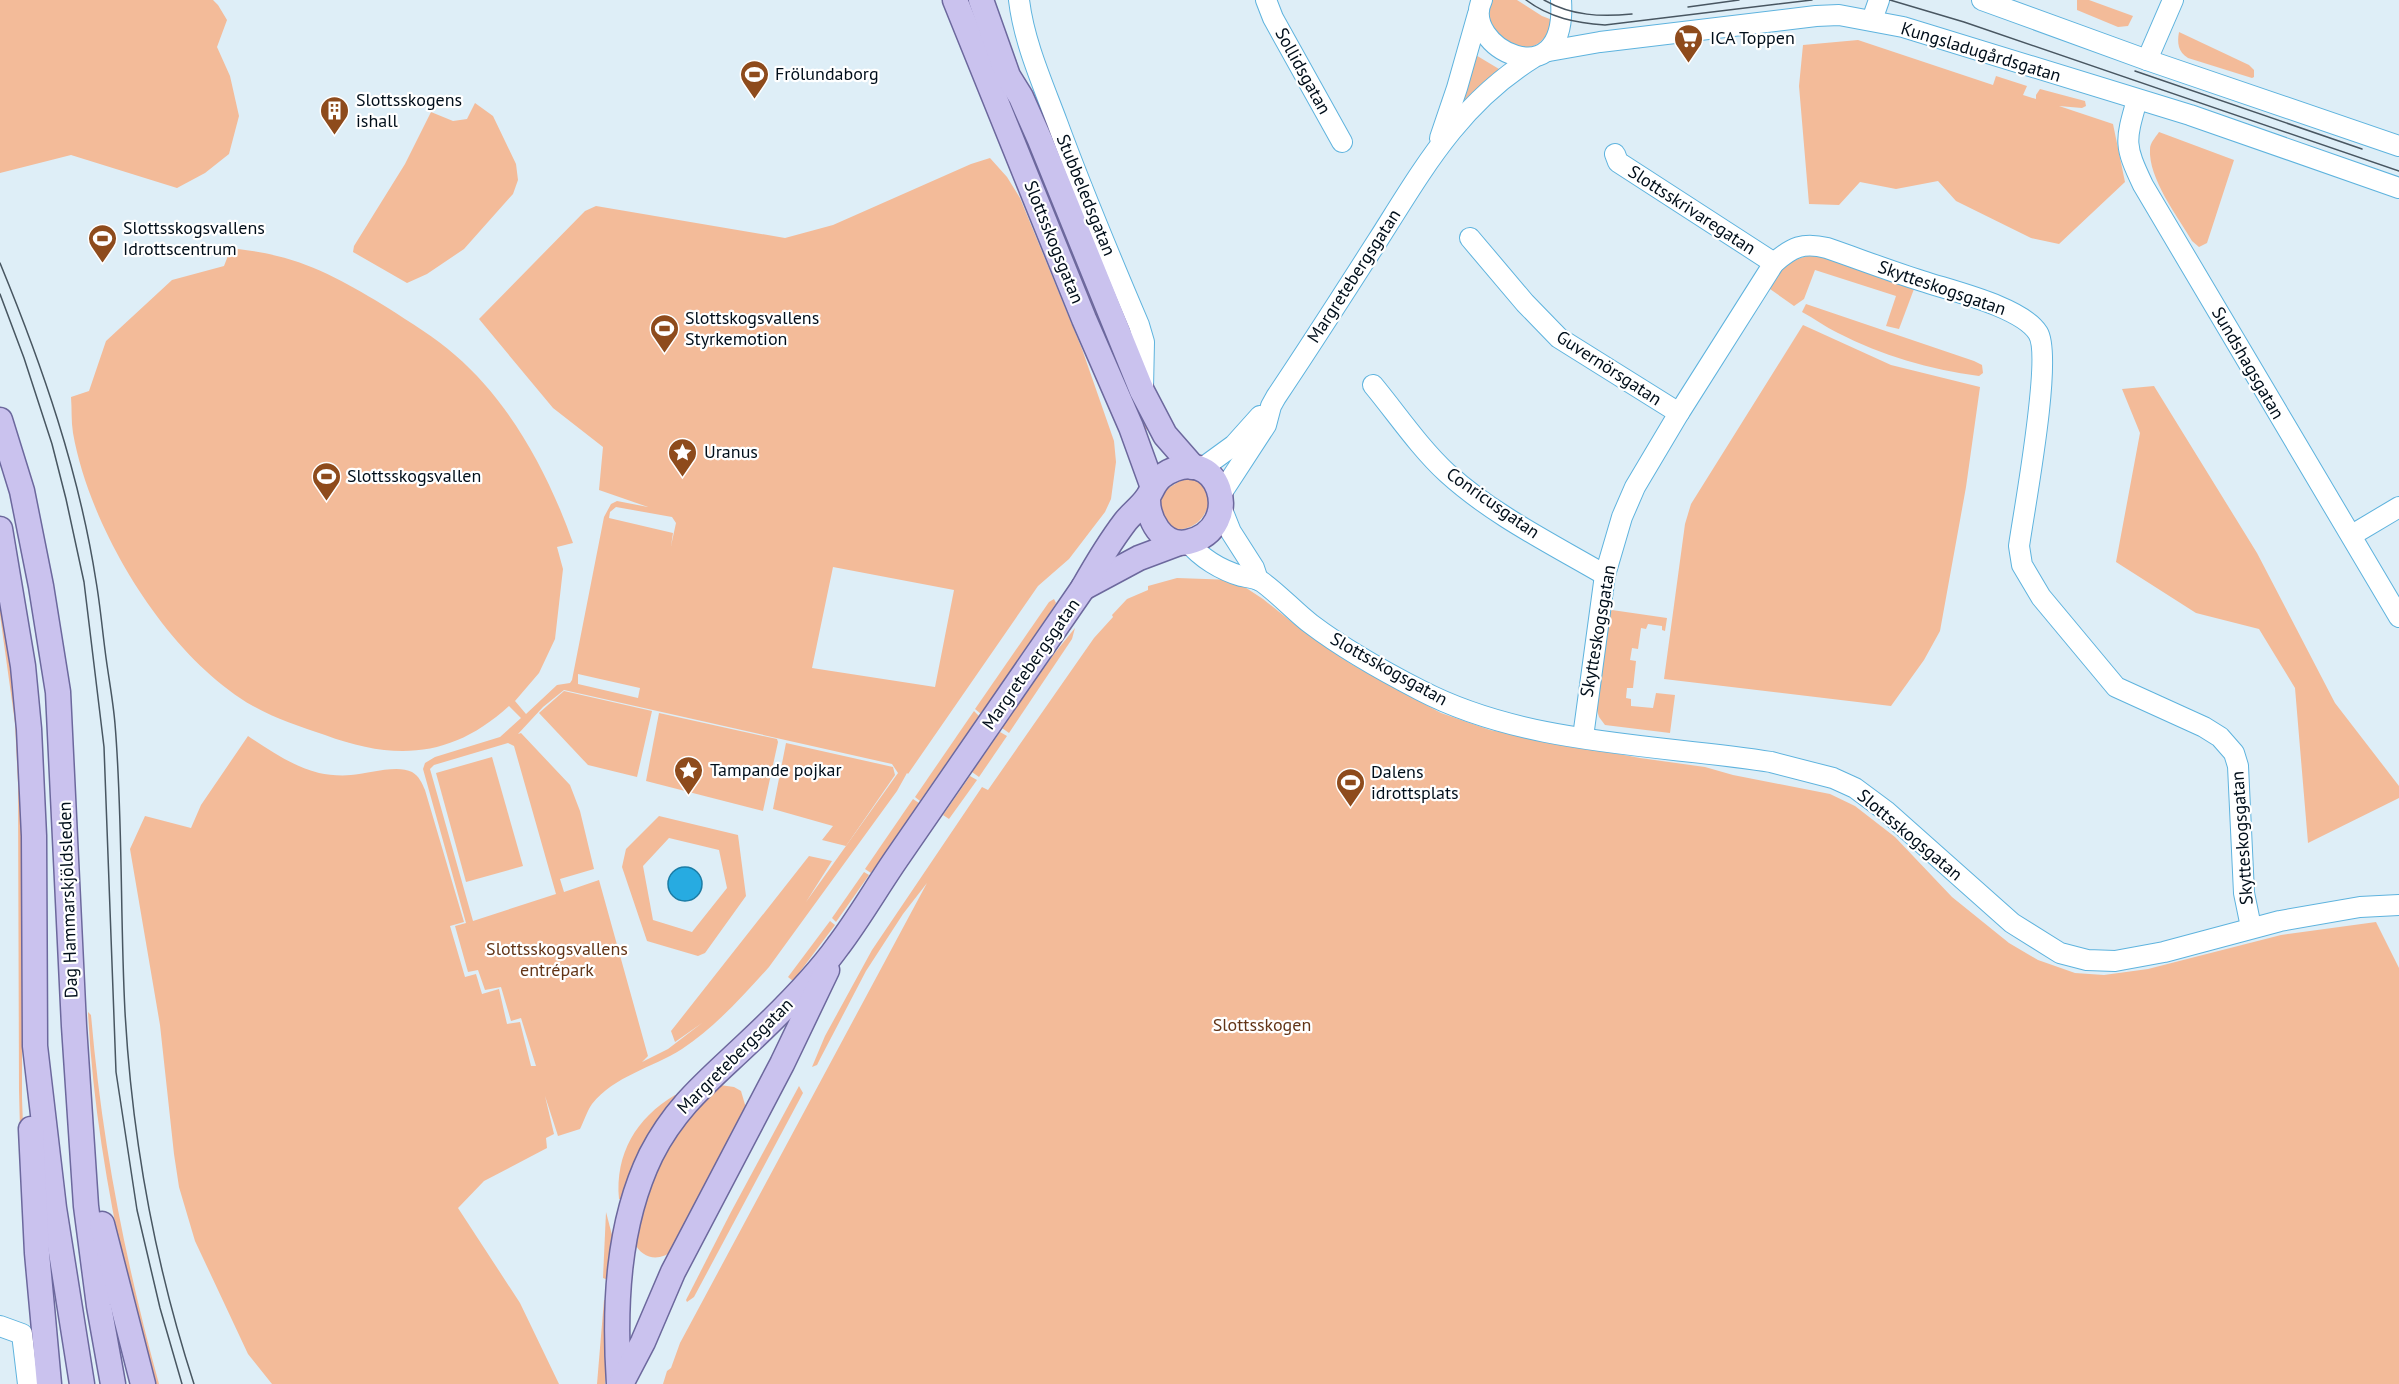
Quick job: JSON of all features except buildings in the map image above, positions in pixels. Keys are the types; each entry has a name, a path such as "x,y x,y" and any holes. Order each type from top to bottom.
{"main road":[{"name":"Slottsskogsgatan","path":"955,0 1084,319 1131,427 1150,491"},
{"name":"Slottsskogsgatan","path":"981,0 1008,76 1021,97 1142,391 1165,435 1197,468"},
{"name":"Slottsskogsgatan","path":"996,0 1018,73 1021,97"},
{"name":"Dag Hammarskjöldsleden","path":"0,420 22,491 41,586 58,692 74,1026 86,1206 99,1306 113,1384"},
{"name":"Margretebergsgatan","path":"620,1384 617,1347 623,1242 627,1219 651,1154 675,1116 695,1091 756,1036 837,947 1083,588 1105,550 1127,519 1150,491 1172,470 1197,468"},
{"path":"1197,468 1217,483 1221,500"},
{"path":"1150,491 1150,519 1157,530 1169,539 1184,542"},
{"name":"Margretebergsgatan","path":"1083,588 1139,558 1198,538 1212,526 1221,500"},
{"name":"Dag Hammarskjöldsleden","path":"0,529 23,666 29,729 34,836 35,1046 54,1208 82,1384"},
{"name":"Margretebergsgatan","path":"620,1384 643,1342 673,1272 787,1055 837,947"},
{"path":"35,1046 30,1142 37,1253 50,1384"},
{"path":"81,1127 107,1248 143,1384"}],"street":[{"name":"Stubbeledsgatan","path":"1019,0 1025,33 1036,66 1076,172 1139,325 1144,342 1142,391"},
{"name":"Sollidsgatan","path":"1266,0 1273,18 1342,142"},
{"path":"1479,5 1486,33 1501,49 1513,54 1541,55 1560,26 1561,0"},
{"path":"1872,20 1879,0"},
{"path":"1982,0 2147,60 2399,146"},
{"path":"2147,60 2173,0"},
{"name":"Margretebergsgatan","path":"1437,147 1457,88 1479,5"},
{"name":"Kungsladugårdsgatan","path":"1541,55 1600,42 1796,18 1836,8 2190,115 2399,188"},
{"name":"Margretebergsgatan","path":"1197,468 1234,445 1271,406 1437,147 1487,92 1516,68 1541,55"},
{"name":"Sundshagsgatan","path":"2137,100 2128,134 2128,143 2129,155 2143,185 2399,617"},
{"name":"Slottsskrivaregatan","path":"1615,154 1618,162 1773,263"},
{"name":"Guvernörsgatan","path":"1470,238 1525,303 1559,338 1679,413"},
{"name":"Skytteskogsgatan","path":"1583,737 1605,575 1622,517 1635,487 1773,263 1802,245 1819,246 1984,301 2015,314 2028,322 2038,333 2043,346 2044,358 2038,419 2019,546 2022,565 2041,597 2116,687 2204,727 2220,737 2234,753 2238,766 2244,893 2251,927"},
{"name":"Conricusgatan","path":"1373,385 1434,459 1457,481 1527,530 1605,575"},
{"name":"Margretebergsgatan","path":"1221,500 1266,425 1271,406"},
{"name":"Slottsskogsgatan","path":"1221,500 1231,532 1254,568 1258,580"},
{"path":"2352,535 2399,507"},
{"name":"Slottsskogsgatan","path":"1184,542 1202,557 1239,575 1258,580 1313,626 1420,690 1494,719 1583,737 1771,762 1804,769 1845,783 1886,811 2012,923 2060,953 2087,960 2115,962 2164,952 2251,927 2360,908 2399,905"},
{"path":"0,1326 22,1334 28,1384"}],"green space":[{"path":"0,0 213,0 227,20 217,47 230,76 239,116 229,154 205,173 177,188 71,155 0,173"},
{"path":"970,0 1149,427 1146,430 1075,271"},
{"path":"1490,0 1517,0 1542,16 1555,21 1536,45 1523,47 1495,36 1487,11"},
{"path":"2077,0 2089,0 2133,16 2128,26 2118,27 2077,10"},
{"path":"2179,32 2249,65 2254,70 2254,77 2188,58 2179,47"},
{"path":"1858,40 1993,85 1996,76 2027,86 2023,95 2036,99 2040,89 2085,101 2086,106 2082,108 2059,106 2113,124 2125,182 2059,244 2031,238 1956,201 1938,181 1896,189 1860,182 1839,205 1809,204 1799,86 1803,45"},
{"path":"1474,54 1504,72 1468,102 1462,100"},
{"path":"475,103 493,116 516,164 518,180 513,194 464,249 427,274 407,283 353,252 354,246 405,164 431,112 453,121 467,119"},
{"path":"2159,132 2234,160 2207,243 2199,247 2192,241 2172,209 2154,172 2150,147"},
{"name":"Slottsskogsvallens entrépark","path":"990,158 1007,177 1020,198 1082,349 1114,441 1116,462 1111,499 1105,512 1069,559 1038,586 907,773 897,791 769,967 749,989 717,1021 682,1049 622,1079 601,1094 590,1107 580,1129 558,1136 545,1096 554,1134 546,1138 547,1148 484,1181 458,1208 520,1303 559,1384 272,1384 248,1354 195,1241 179,1187 160,1025 130,849 145,816 191,828 201,805 248,736 291,762 319,773 347,775 398,769 412,772 425,790 464,922 450,926 465,977 476,974 482,994 499,989 507,1024 520,1022 531,1066 536,1066 521,1018 511,1021 501,987 485,990 478,970 468,972 455,926 466,923 423,769 425,763 435,757 500,737 521,718 509,706 488,723 444,745 422,750 375,749 280,719 253,706 221,684 191,656 163,624 137,588 115,549 96,510 82,471 73,433 71,397 89,391 106,341 172,280 224,266 231,248 292,260 334,277 431,336 475,374 511,418 540,466 573,543 557,547 563,569 555,639 539,673 515,701 526,714 557,685 570,683 572,680 604,517 611,504 617,501 648,507 599,490 603,447 553,408 479,319 585,211 596,206 785,238 833,225 971,164","holes":["616,507 672,517 676,523 671,546 673,533 609,518 610,512","833,567 954,590 935,687 812,668","578,674 640,688 638,698 578,684","564,690 892,764 898,773 806,902 832,861 809,856 671,1031 675,1042 702,1023 668,1049 642,1062 648,1056 599,880 564,892 560,879 594,869 580,811 570,785 521,733 518,734 543,707","508,743 514,746 556,894 473,921 430,769 434,765"]},
{"path":"1811,255 1823,256 1914,289 1899,329 1886,326 1896,296 1815,270 1804,299 1794,306 1770,289 1774,276 1784,266"},
{"path":"1806,304 1974,361 1982,365 1983,373 1979,376 1942,370 1871,348 1833,331 1802,312"},
{"path":"1803,325 1891,365 1980,387 1966,487 1940,631 1924,660 1891,706 1664,679 1685,524 1691,504"},
{"path":"2154,386 2257,553 2335,703 2399,786 2399,798 2308,843 2295,688 2259,629 2196,613 2116,562 2140,433 2122,389"},
{"path":"1183,479 1198,479 1205,485 1209,494 1209,503 1199,521 1190,527 1178,529 1165,526 1158,501 1164,491"},
{"name":"Slottsskogen","path":"1177,578 1234,580 1351,664 1441,713 1490,730 1640,758 1705,767 1733,775 1830,794 1855,806 1895,837 1952,897 2009,943 2038,960 2075,973 2104,975 2148,969 2281,935 2376,922 2399,968 2399,1384 663,1384 680,1343 927,883 903,914 866,971 817,1065 812,1067 825,1036 872,950 982,787 988,790 1094,638 1113,617 1112,615 1127,599 1148,590 1148,586"},
{"path":"0,594 12,672 22,785 22,1098 26,1210 22,1210 19,1090 18,784 15,723 0,615"},
{"path":"1054,599 1056,603 981,714 975,709 1049,602"},
{"path":"1612,610 1667,618 1665,631 1662,630 1662,626 1648,624 1646,629 1641,628 1638,649 1632,648 1630,660 1636,661 1633,688 1627,688 1626,698 1631,699 1631,706 1653,708 1656,693 1675,695 1670,733 1605,725 1599,717 1596,707 1609,612"},
{"path":"1075,628 1072,639 1009,733 1002,728"},
{"path":"564,691 652,711 637,777 588,765 539,713"},
{"path":"974,711 979,716 920,801 915,797"},
{"path":"659,713 777,739 763,811 646,781"},
{"path":"1000,732 1007,736 979,777 972,772"},
{"path":"786,743 893,767 895,775 846,846 822,840 833,826 773,809"},
{"path":"492,757 523,866 466,882 436,773"},
{"path":"970,776 977,780 949,819 943,815"},
{"path":"913,799 919,803 871,873 865,869"},
{"path":"659,816 738,835 746,896 705,953 698,956 647,941 622,867 626,849","holes":["669,838 719,850 727,888 692,932 653,920 643,866"]},
{"path":"864,872 869,875 836,922 832,918"},
{"path":"830,921 835,925 793,981 788,977"},
{"path":"88,1012 91,1015 101,1109 116,1201 159,1384 150,1384 111,1200 96,1106"},
{"path":"720,1085 734,1087 741,1091 746,1108 673,1251 662,1257 646,1255 637,1248 634,1242 653,1173 682,1124"},
{"path":"799,1086 803,1093 694,1297 687,1302 731,1212"},
{"path":"675,1095 677,1097 638,1155 622,1199 619,1199 621,1167 631,1139 649,1115"},
{"path":"606,1212 612,1235 611,1277 608,1280 603,1278"},
{"path":"604,1300 608,1300 609,1345 605,1384 597,1384"}],"water":[{"path":"685,867 697,872 702,884 697,896 685,901 673,896 668,884 673,872"}],"tram line":[{"path":"1526,0 1544,11 1564,18 1605,25 1812,0"},
{"path":"1544,0 1565,9 1587,14 1632,14"},
{"path":"1688,7 1739,0"},
{"path":"1890,0 1964,22 2399,171"},
{"path":"2135,71 2362,149"},
{"path":"0,263 57,419 89,540 115,724 125,1012 133,1106 157,1247 194,1384"},
{"path":"0,294 52,444 84,582 104,747 116,1072 137,1210 160,1308 182,1384"}],"place":[{"name":"ICA Toppen","path":"1689,64"},
{"name":"Frölundaborg","path":"754,100"},
{"name":"Slottsskogens ishall","path":"335,136"},
{"name":"Slottsskogsvallens Idrottscentrum","path":"102,264"},
{"name":"Slottskogsvallens Styrkemotion","path":"664,354"},
{"name":"Uranus","path":"683,478"},
{"name":"Slottsskogsvallen","path":"326,502"},
{"name":"Tampande pojkar","path":"689,796"},
{"name":"Dalens idrottsplats","path":"1350,808"}]}
